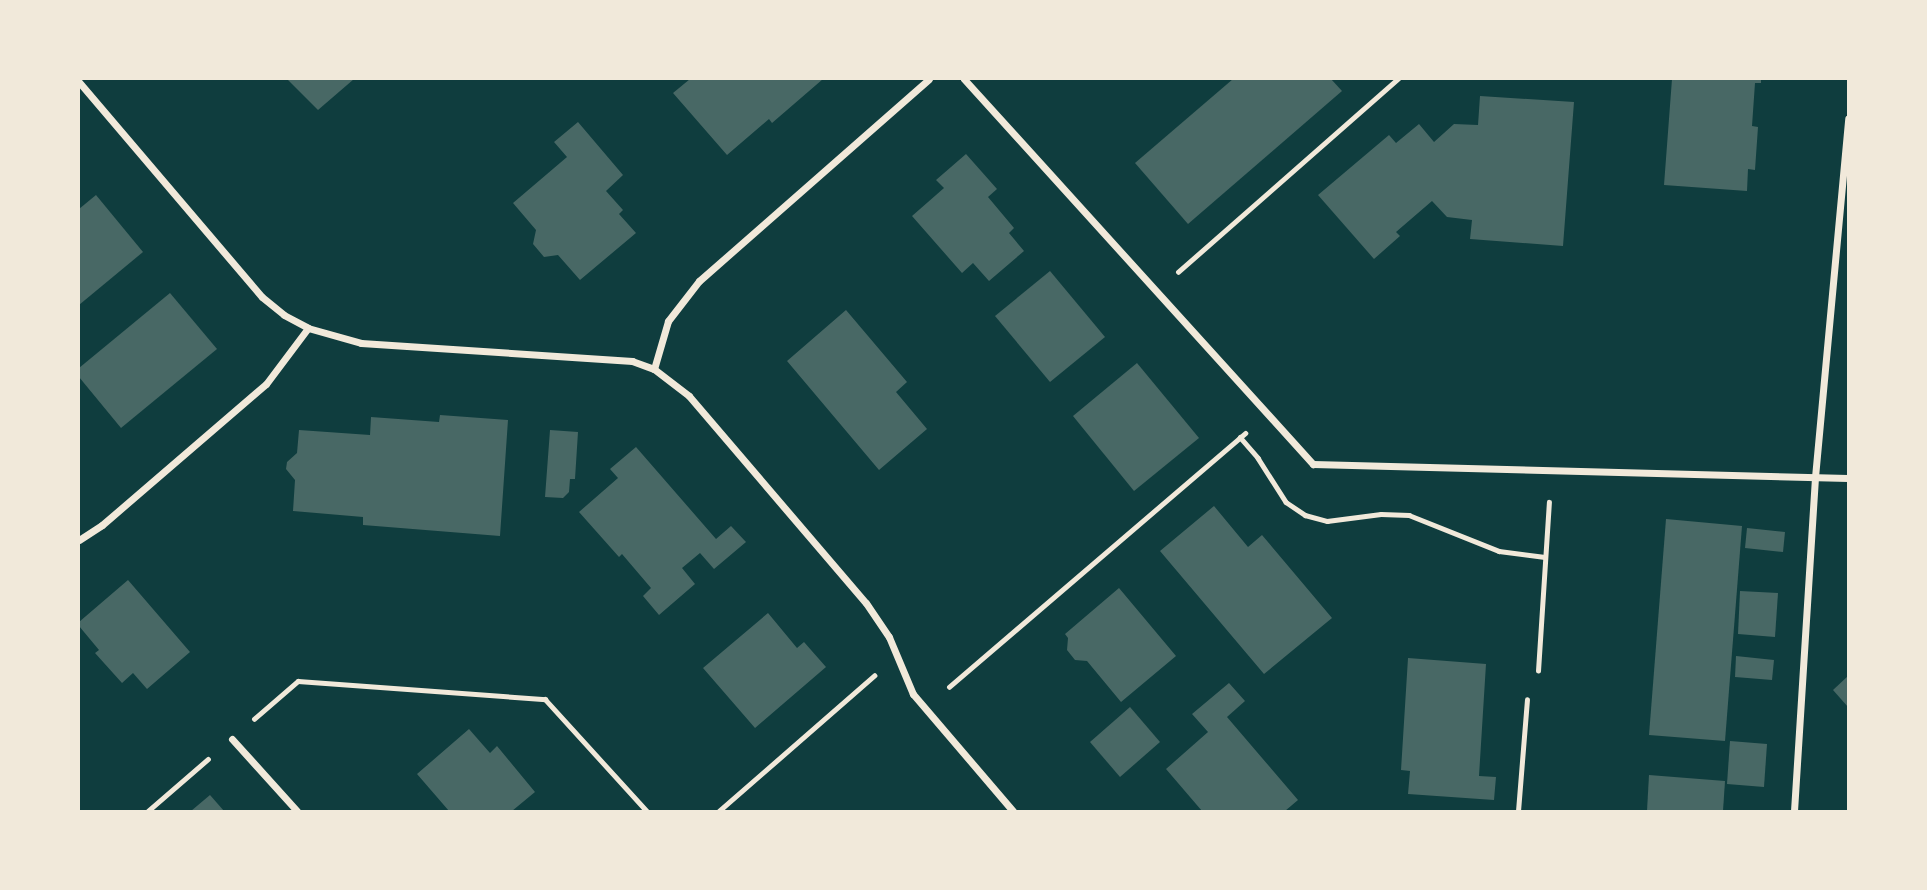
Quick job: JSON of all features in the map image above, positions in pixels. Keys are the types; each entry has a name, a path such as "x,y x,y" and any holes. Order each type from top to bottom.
{"street":[{"path":"654,369 668,321 699,281 929,79"},
{"path":"964,79 1313,464 1848,478"},
{"path":"79,82 262,297 284,315 308,328 361,342 607,358 654,369 689,396 879,620 913,694 1013,811"},
{"path":"1794,811 1815,477 1848,119"},
{"path":"79,540 102,525 266,384 308,328"},
{"path":"232,738 297,811"}],"lane":[{"path":"1518,811 1527,699"}],"path":[{"path":"1157,291 1398,79"},
{"path":"924,708 1268,413"},
{"path":"1240,437 1258,458 1286,502 1305,515 1327,521 1381,514 1409,515 1499,551 1545,557"},
{"path":"1527,699 1536,690 1551,470"},
{"path":"719,811 897,656"},
{"path":"148,811 298,681 545,699 647,811"}],"building":[{"path":"287,79 354,79 318,110"},
{"path":"690,79 823,79 772,123 769,119 727,155 673,93"},
{"path":"1233,79 1331,79 1342,91 1188,224 1135,163"},
{"path":"1672,79 1761,79 1761,83 1755,83 1752,126 1758,127 1755,170 1748,169 1747,191 1664,185"},
{"path":"1480,96 1574,102 1563,246 1470,239 1472,220 1447,217 1432,201 1396,232 1400,236 1374,259 1318,195 1389,135 1396,143 1419,124 1434,142 1454,124 1478,125"},
{"path":"578,122 623,175 606,191 623,210 619,214 636,233 580,280 558,255 544,257 533,244 536,230 513,203 567,157 554,142"},
{"path":"966,154 997,189 988,197 1014,228 1009,233 1024,251 989,281 973,263 962,273 912,216 944,188 936,180"},
{"path":"96,195 143,252 79,305 79,209"},
{"path":"1050,271 1105,337 1050,382 995,316"},
{"path":"170,293 217,349 121,428 79,377 79,368"},
{"path":"846,310 907,382 896,392 927,429 879,470 787,361"},
{"path":"1137,363 1199,438 1134,491 1073,416"},
{"path":"440,415 508,420 500,536 363,525 363,517 293,511 295,480 286,469 287,462 297,453 299,430 370,435 371,417 439,422"},
{"path":"550,430 578,432 575,479 570,479 569,492 563,498 545,497"},
{"path":"636,447 716,539 731,526 746,542 714,569 700,553 682,568 695,584 659,615 643,596 651,588 622,554 619,557 579,512 618,478 610,469"},
{"path":"1214,506 1248,547 1262,535 1332,618 1264,674 1160,551"},
{"path":"1666,519 1742,526 1725,741 1649,735"},
{"path":"1747,528 1785,532 1783,552 1745,548"},
{"path":"128,580 190,652 147,689 133,673 122,683 95,653 99,650 79,626 79,622"},
{"path":"1119,588 1176,656 1121,702 1087,661 1075,660 1067,650 1068,638 1065,634"},
{"path":"1740,591 1778,593 1775,637 1738,634"},
{"path":"768,613 797,648 804,642 826,667 755,728 703,668"},
{"path":"1736,656 1774,660 1772,680 1735,677"},
{"path":"1408,658 1486,664 1479,776 1496,777 1494,800 1408,794 1410,771 1401,770"},
{"path":"1848,676 1848,707 1833,690"},
{"path":"1229,683 1245,701 1227,717 1298,800 1285,811 1202,811 1166,769 1208,732 1192,714"},
{"path":"1130,707 1160,742 1120,777 1090,742"},
{"path":"469,729 490,753 497,746 535,792 512,811 449,811 417,774"},
{"path":"1730,741 1767,744 1764,787 1727,784"},
{"path":"1649,775 1725,781 1723,811 1647,811"},
{"path":"210,795 224,811 191,811"}]}
